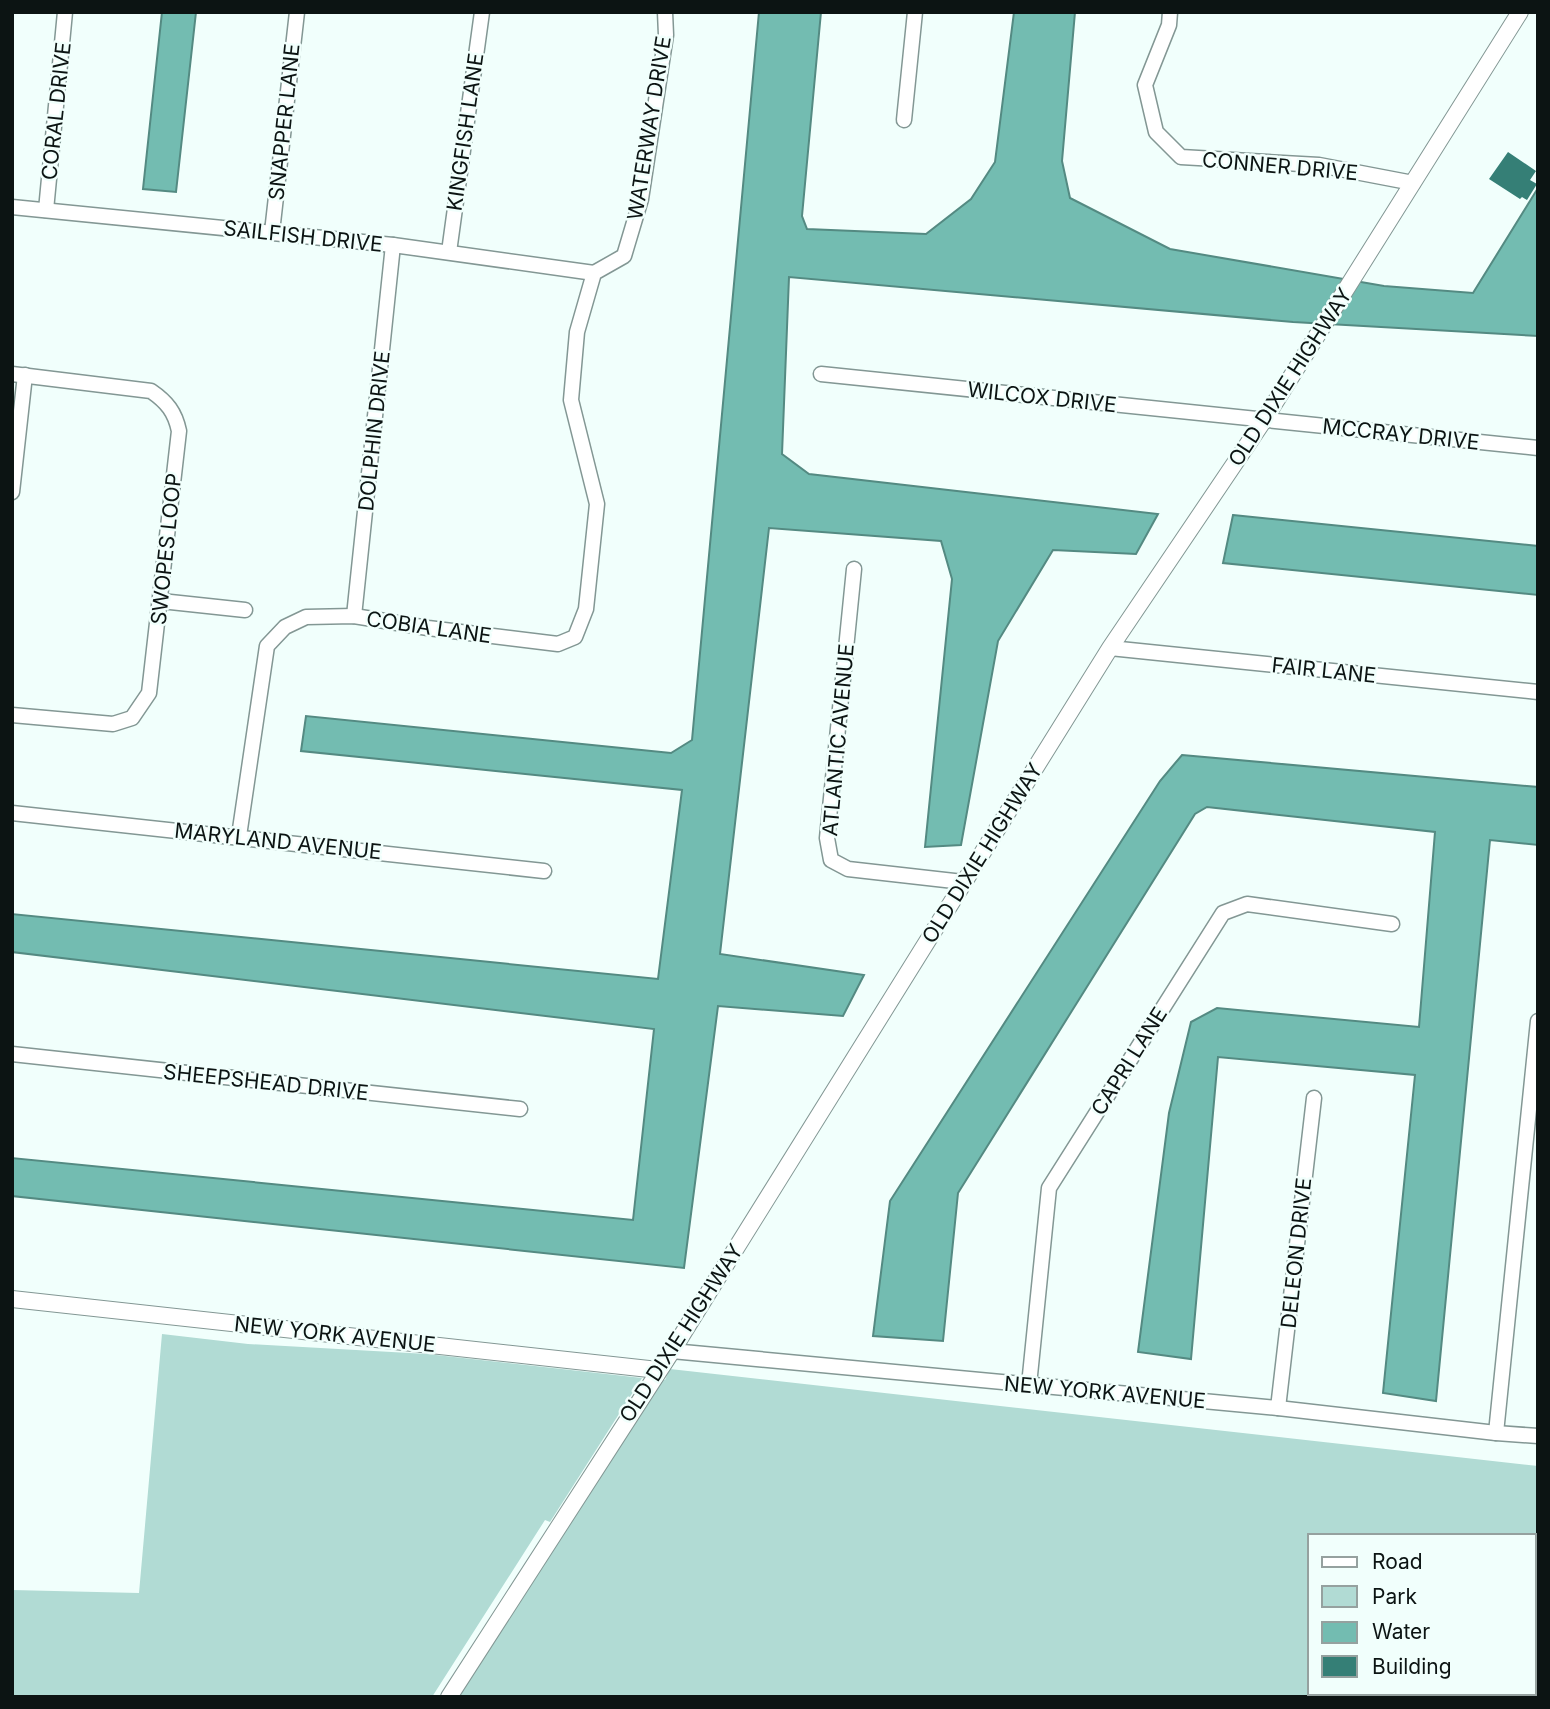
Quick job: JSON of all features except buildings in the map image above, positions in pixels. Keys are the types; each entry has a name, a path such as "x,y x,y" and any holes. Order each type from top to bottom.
{"street":[{"name":"CORAL DRIVE","path":"46,210 65,12"},
{"name":"SNAPPER LANE","path":"272,232 297,12"},
{"name":"KINGFISH LANE","path":"449,252 482,12"},
{"name":"WATERWAY DRIVE","path":"594,273 624,256 641,199 666,35 665,12"},
{"path":"904,120 915,12"},
{"name":"CONNER DRIVE","path":"1170,12 1169,25 1145,85 1156,132 1181,157 1319,165 1413,183"},
{"name":"OLD DIXIE HIGHWAY","path":"449,1697 672,1351 1110,648 1264,420 1520,12"},
{"name":"SAILFISH DRIVE","path":"12,207 449,252 594,273"},
{"name":"DOLPHIN DRIVE","path":"354,616 393,246"},
{"name":"COBIA LANE","path":"239,836 267,646 285,627 306,617 354,616 558,644 575,637 586,610 597,504 571,400 577,332 594,273"},
{"path":"12,492 19,374"},
{"name":"SWOPES LOOP","path":"12,715 113,724 132,718 149,693 179,431 175,416 165,400 151,391 19,374"},
{"name":"WILCOX DRIVE","path":"821,374 1264,420"},
{"name":"MCCRAY DRIVE","path":"1264,420 1538,449"},
{"name":"ATLANTIC AVENUE","path":"854,569 827,838 831,860 848,869 963,882"},
{"path":"160,601 245,610"},
{"name":"FAIR LANE","path":"1110,648 1538,692"},
{"name":"MARYLAND AVENUE","path":"12,813 544,871"},
{"name":"CAPRI LANE","path":"1029,1385 1049,1188 1223,913 1247,904 1392,924"},
{"path":"1496,1433 1538,1021"},
{"name":"SHEEPSHEAD DRIVE","path":"12,1054 520,1109"},
{"name":"DELEON DRIVE","path":"1279,1408 1314,1098"},
{"name":"NEW YORK AVENUE","path":"12,1299 658,1370"},
{"name":"NEW YORK AVENUE","path":"672,1351 1279,1408 1538,1436"}],"green space":[{"path":"162,1334 248,1344 427,1354 642,1378 550,1522 545,1520 432,1697 12,1697 12,1590 139,1593"},
{"path":"670,1369 1538,1466 1538,1586 1536,1589 1536,1534 1308,1534 1308,1695 1378,1695 1368,1697 459,1697 662,1380 665,1380"}],"water":[{"path":"162,12 196,12 176,192 143,189"},
{"path":"759,12 821,12 802,216 807,229 926,234 971,199 995,162 1014,12 1075,12 1062,161 1070,198 1170,249 1384,286 1473,293 1538,188 1538,336 1293,322 789,277 782,454 809,474 1158,514 1136,554 1053,550 998,641 961,845 925,847 952,579 941,541 769,528 720,954 864,975 843,1016 718,1006 684,1268 12,1196 12,1158 633,1220 654,1029 12,952 12,914 658,979 682,790 301,751 306,716 671,753 692,740"},
{"path":"1233,515 1538,546 1538,595 1223,563"},
{"path":"1182,755 1538,787 1538,845 1490,840 1436,1401 1383,1393 1415,1075 1218,1057 1191,1359 1138,1352 1169,1113 1191,1022 1217,1008 1419,1027 1435,832 1207,807 1195,814 958,1193 943,1341 873,1336 890,1201 1160,781"}]}
